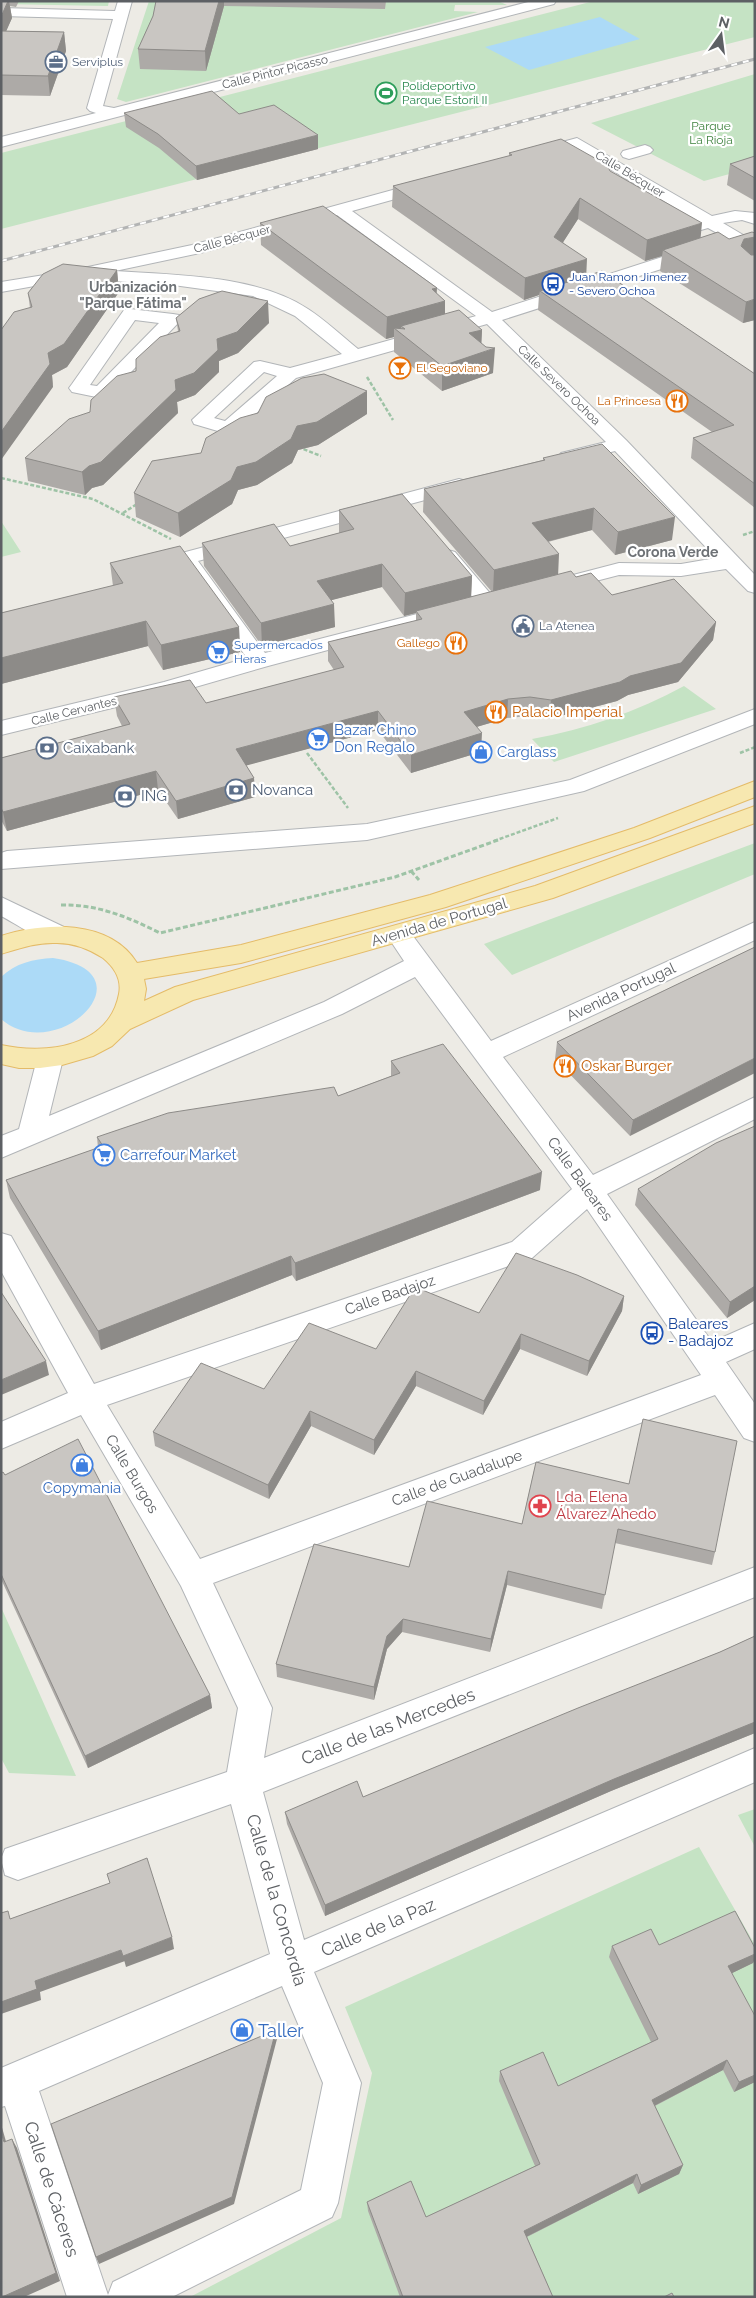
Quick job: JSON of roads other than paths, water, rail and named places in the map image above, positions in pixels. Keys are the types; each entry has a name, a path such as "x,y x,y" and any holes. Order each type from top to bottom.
{"main road":[{"name":"Avenida de Portugal","path":"130,973 241,954 437,901 642,833 755,788"},
{"name":"Avenida de Portugal","path":"122,1022 184,993 544,892 692,839 755,814"},
{"path":"1,945 23,938 57,934 86,939 107,948 120,959 130,973 133,988 131,1004 122,1022 99,1042 80,1052 50,1059 13,1058 1,1054"}],"street":[{"name":"Calle Pintor Picasso","path":"1,142 549,1"},
{"path":"1,12 123,8 94,108 115,113"},
{"name":"Calle Bécquer","path":"520,159 577,142 755,249"},
{"path":"573,162 617,147 640,156"},
{"name":"Calle Bécquer","path":"1,287 69,276 194,249 444,180"},
{"path":"711,204 731,216"},
{"name":"Calle Severo Ochoa","path":"340,210 490,318 619,444 755,587"},
{"path":"713,246 686,229 731,216 749,215 755,218"},
{"path":"290,374 490,318 755,233"},
{"path":"194,249 184,260 182,269 190,277 206,283 257,290 278,299 301,312 354,355"},
{"path":"69,276 126,276 161,298 173,318 101,392 78,388 130,314 161,298 206,283"},
{"path":"553,461 619,444"},
{"path":"260,661 185,558 406,508 476,481"},
{"name":"Calle Cervantes","path":"1,728 170,688 260,661 497,600 438,544"},
{"path":"534,590 619,569 681,570 730,562"},
{"path":"1,861 367,832 576,786 755,716"},
{"path":"4,907 57,934"},
{"name":"Avenida Portugal","path":"486,1054 755,930"},
{"name":"Calle Baleares","path":"398,934 456,1016 589,1190 681,1319 755,1429"},
{"path":"1,1148 333,1008 419,964"},
{"path":"31,1135 50,1059"},
{"name":"Calle Badajoz","path":"1,1436 87,1399 522,1250 589,1190 755,1107"},
{"name":"Calle Burgos","path":"1,1244 87,1399 193,1576 254,1708"},
{"name":"Calle de Guadalupe","path":"193,1576 713,1369 755,1334"},
{"name":"Calle de las Mercedes","path":"18,1862 243,1783 755,1582"},
{"name":"Calle de la Concordia","path":"128,2297 318,2203 342,2083 292,1964 243,1783 254,1708"},
{"name":"Calle de la Paz","path":"9,2084 755,1765"},
{"name":"Calle de Cáceres","path":"9,2084 88,2297"}],"water":[{"path":"600,17 640,39 529,70 485,47"},
{"path":"53,958 82,967 95,981 95,997 85,1012 68,1025 47,1032 23,1031 1,1019 1,977 13,968 25,963"}],"railway":[{"path":"1,261 755,59"}],"place":[{"name":"Serviplus","path":"56,62"},
{"name":"Polideportivo Parque Estoril II","path":"386,93"},
{"name":"Juan Ramon Jimenez - Severo Ochoa","path":"553,284"},
{"name":"El Segoviano","path":"400,368"},
{"name":"La Princesa","path":"677,401"},
{"name":"La Atenea","path":"523,626"},
{"name":"Gallego","path":"456,643"},
{"name":"Supermercados Heras","path":"218,652"},
{"name":"Palacio Imperial","path":"496,712"},
{"name":"Bazar Chino Don Regalo","path":"318,739"},
{"name":"Caixabank","path":"47,748"},
{"name":"Carglass","path":"481,752"},
{"name":"Novanca","path":"236,790"},
{"name":"ING","path":"125,796"},
{"name":"Oskar Burger","path":"565,1066"},
{"name":"Carrefour Market","path":"104,1155"},
{"name":"Baleares - Badajoz","path":"652,1333"},
{"name":"Copymania","path":"82,1465"},
{"name":"Lda. Elena Álvarez Ahedo","path":"540,1506"},
{"name":"Taller","path":"242,2030"}],"district":[{"name":"Urbanización \"Parque Fátima\"","path":"133,296"},
{"name":"Corona Verde","path":"673,552"}],"park label":[{"name":"Parque La Rioja","path":"711,133"}]}
